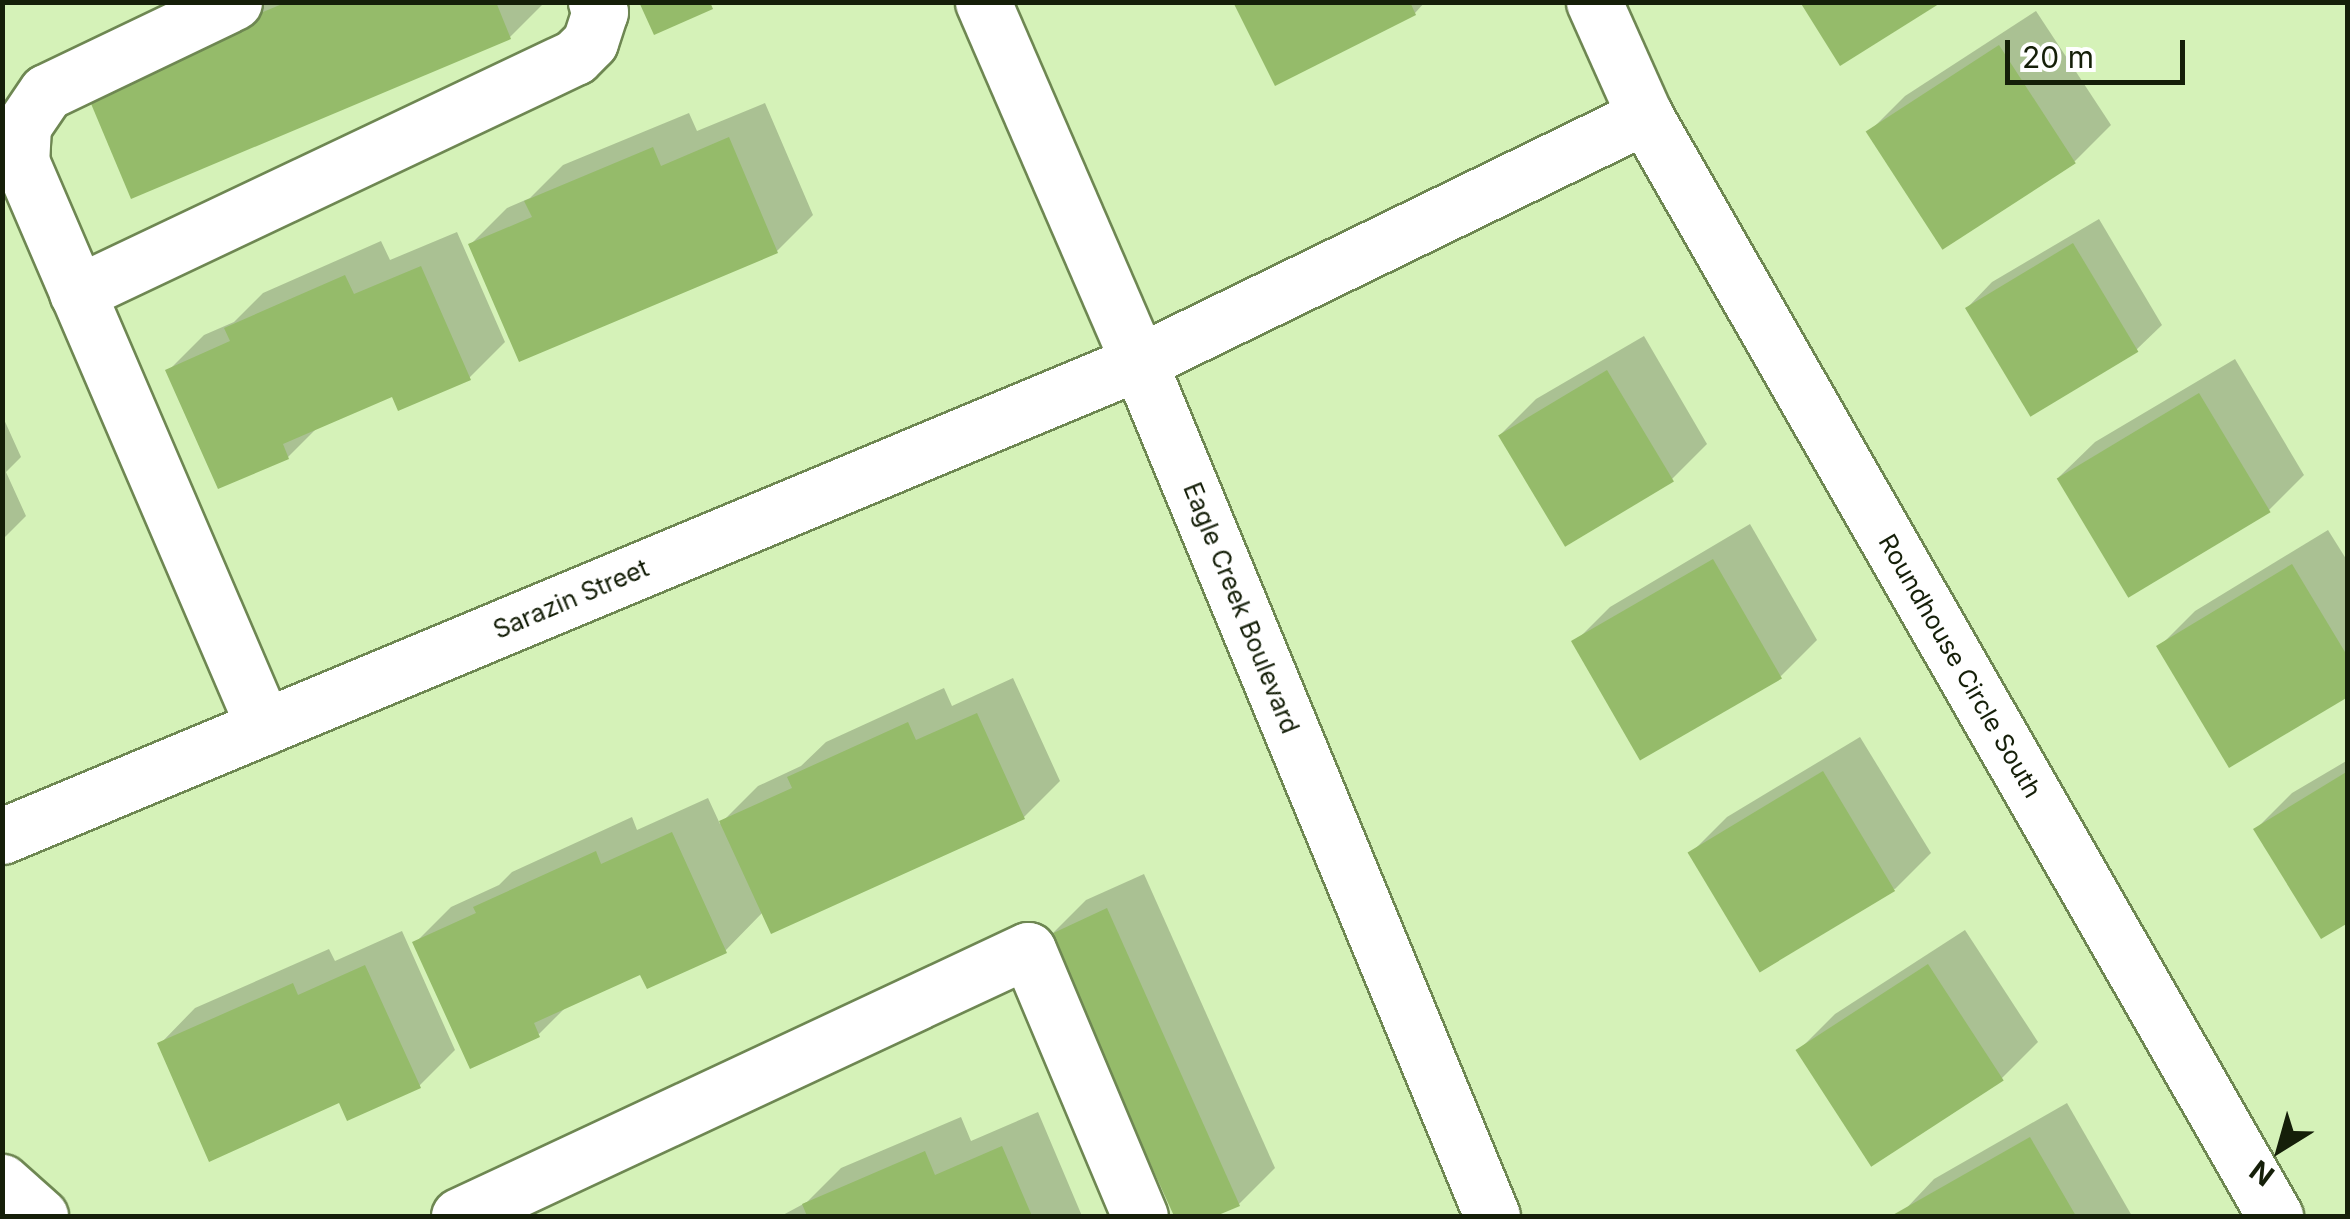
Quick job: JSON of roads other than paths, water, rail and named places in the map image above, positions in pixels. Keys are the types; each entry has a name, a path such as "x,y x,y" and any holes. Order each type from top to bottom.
{"street":[{"path":"234,2 46,92 23,126 20,161 264,727"},
{"path":"78,293 575,57 590,42 600,12 596,2"},
{"name":"Eagle Creek Boulevard","path":"983,2 1140,362 1492,1216"},
{"name":"Roundhouse Circle South","path":"1594,2 1645,116 2275,1216"},
{"path":"1140,362 1645,116"},
{"name":"Sarazin Street","path":"2,836 1140,362"},
{"path":"459,1216 1028,950 1140,1216"},
{"path":"2,1182 40,1216"}]}
